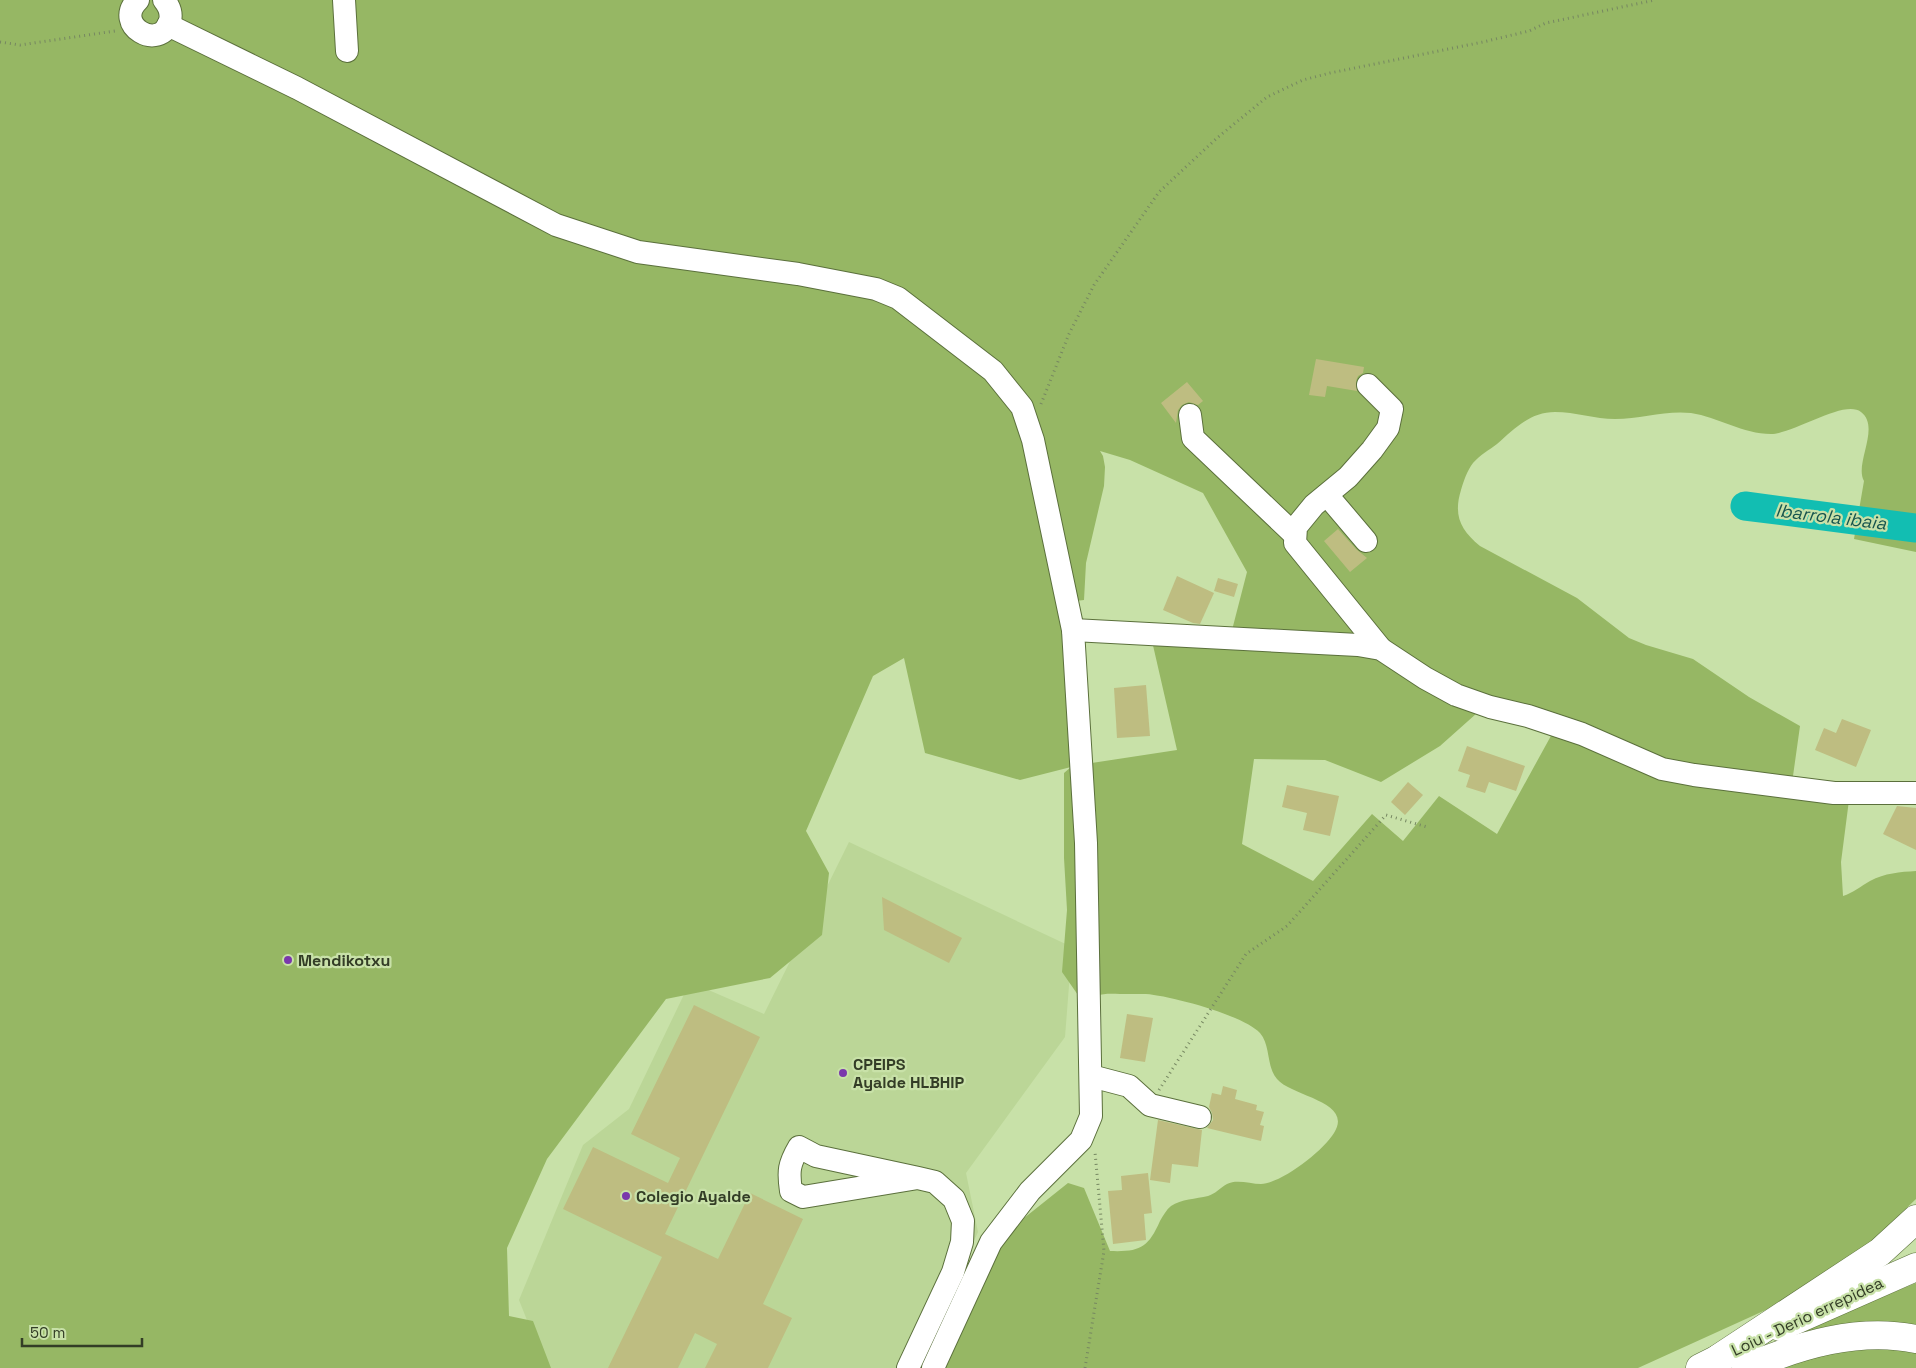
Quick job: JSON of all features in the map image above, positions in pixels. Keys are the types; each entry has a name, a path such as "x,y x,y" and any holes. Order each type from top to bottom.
{"main road":[{"path":"1709,1363 1880,1252 1916,1219"},
{"name":"Loiu - Derio errepidea","path":"1709,1363 1772,1331 1878,1282 1916,1267"},
{"path":"1746,1368 1796,1349 1845,1337 1876,1334 1916,1339"}],"street":[{"path":"138,0 130,15 134,28 145,35 152,36 164,31 168,26 171,12 164,0"},
{"path":"344,0 347,52"},
{"path":"168,26 297,88 556,225 638,252 798,274 876,289 898,298 993,371 1022,407 1030,432 1073,630 1086,843 1091,1116 1081,1140 1030,1191 990,1242 933,1368"},
{"path":"1368,385 1392,409 1388,428 1348,477 1314,505 1296,527 1295,543 1381,649 1425,678 1456,695 1582,734 1662,768 1694,775 1834,793 1916,793"},
{"path":"1190,415 1193,438 1295,535"},
{"path":"1327,494 1366,541"},
{"path":"1073,630 1358,645 1381,649"},
{"path":"1091,1076 1129,1086 1150,1105 1200,1117"},
{"path":"908,1368 953,1272 962,1242 963,1222 954,1199 935,1182 918,1178 816,1156 799,1147 791,1161 789,1175 791,1190 802,1197 918,1178"}],"path":[{"path":"1030,432 1069,334 1094,285 1159,192 1217,138 1267,97 1303,80 1330,73 1529,32 1546,23 1655,0"},
{"path":"0,42 20,45 134,28"},
{"path":"1150,1105 1246,954 1287,926 1386,815 1427,827"},
{"path":"1085,1368 1104,1251 1091,1116"}],"shaded area":[{"path":"0,0 1916,0 1916,552 1854,539 1864,481 1862,465 1868,427 1866,419 1861,412 1853,409 1831,413 1781,433 1771,434 1750,431 1701,415 1682,412 1615,419 1562,412 1546,413 1523,422 1473,463 1463,483 1458,507 1460,522 1468,534 1480,546 1577,598 1629,638 1693,659 1749,697 1800,726 1793,776 1836,782 1849,800 1841,862 1843,896 1881,876 1898,872 1916,871 1916,1199 1870,1243 1803,1293 1638,1368 919,1368 965,1265 1068,1183 1084,1188 1110,1251 1129,1251 1147,1243 1163,1215 1175,1204 1211,1195 1227,1184 1239,1182 1261,1184 1280,1178 1290,1172 1312,1157 1329,1140 1338,1122 1336,1114 1329,1107 1295,1091 1277,1079 1271,1068 1266,1044 1260,1033 1239,1020 1189,1002 1146,994 1100,995 1087,1008 1062,972 1067,910 1064,858 1064,773 1071,767 1020,780 925,753 904,658 873,676 806,831 829,873 822,935 770,978 666,999 547,1159 507,1248 509,1316 533,1321 551,1368 0,1368","holes":["1100,451 1130,460 1203,493 1247,572 1231,634 1152,641 1177,750 1072,766 1067,602 1084,600 1086,563 1104,486 1105,467","1486,705 1552,734 1497,834 1439,796 1403,841 1372,814 1313,881 1242,844 1254,759 1325,760 1381,782 1440,746"]},
{"name":"CPEIPS Ayalde HLBHIP","path":"849,842 1072,947 1065,1037 966,1173 978,1232 916,1368 546,1368 519,1300 583,1145 629,1109 690,982 764,1014"},
{"path":"1916,1283 1916,1330 1760,1354 1819,1323"},
{"path":"1834,1347 1916,1348 1916,1368 1778,1368"}],"building":[{"path":"1316,359 1364,367 1363,373 1358,376 1356,381 1357,391 1327,386 1325,397 1309,395"},
{"path":"1187,382 1203,401 1198,405 1189,402 1182,405 1178,410 1176,423 1161,403"},
{"path":"1338,529 1367,558 1350,572 1324,541"},
{"path":"1177,576 1214,593 1200,624 1193,623 1163,610"},
{"path":"1218,578 1238,584 1234,597 1214,591"},
{"path":"1146,685 1150,736 1117,738 1114,688"},
{"path":"1842,719 1871,730 1856,767 1815,750 1824,728 1836,733"},
{"path":"1467,746 1525,766 1516,791 1489,782 1485,793 1466,787 1470,775 1458,771"},
{"path":"1408,782 1423,795 1405,815 1391,802"},
{"path":"1287,785 1339,796 1330,836 1303,830 1307,813 1282,807"},
{"path":"1897,806 1916,808 1916,850 1883,834"},
{"path":"882,897 962,938 949,963 884,930"},
{"name":"Colegio Ayalde","path":"694,1005 760,1037 665,1234 718,1259 750,1193 803,1219 763,1304 792,1318 768,1368 705,1368 717,1344 695,1333 678,1368 608,1368 662,1257 563,1209 593,1147 668,1183 680,1158 631,1134"},
{"path":"1127,1014 1153,1018 1145,1062 1120,1058"},
{"path":"1223,1086 1237,1090 1235,1099 1257,1105 1256,1110 1264,1112 1260,1125 1264,1126 1261,1141 1207,1128 1213,1120 1209,1107 1212,1093 1221,1095"},
{"path":"1158,1120 1202,1130 1198,1167 1172,1164 1170,1183 1150,1180"},
{"path":"1148,1173 1152,1213 1144,1214 1146,1240 1113,1244 1108,1191 1122,1190 1121,1176"}],"waterway":[{"name":"Ibarrola ibaia","path":"1745,506 1916,528"}],"place":[{"name":"Mendikotxu","path":"288,960"},
{"name":"CPEIPS Ayalde HLBHIP","path":"843,1073"},
{"name":"Colegio Ayalde","path":"626,1196"}]}
